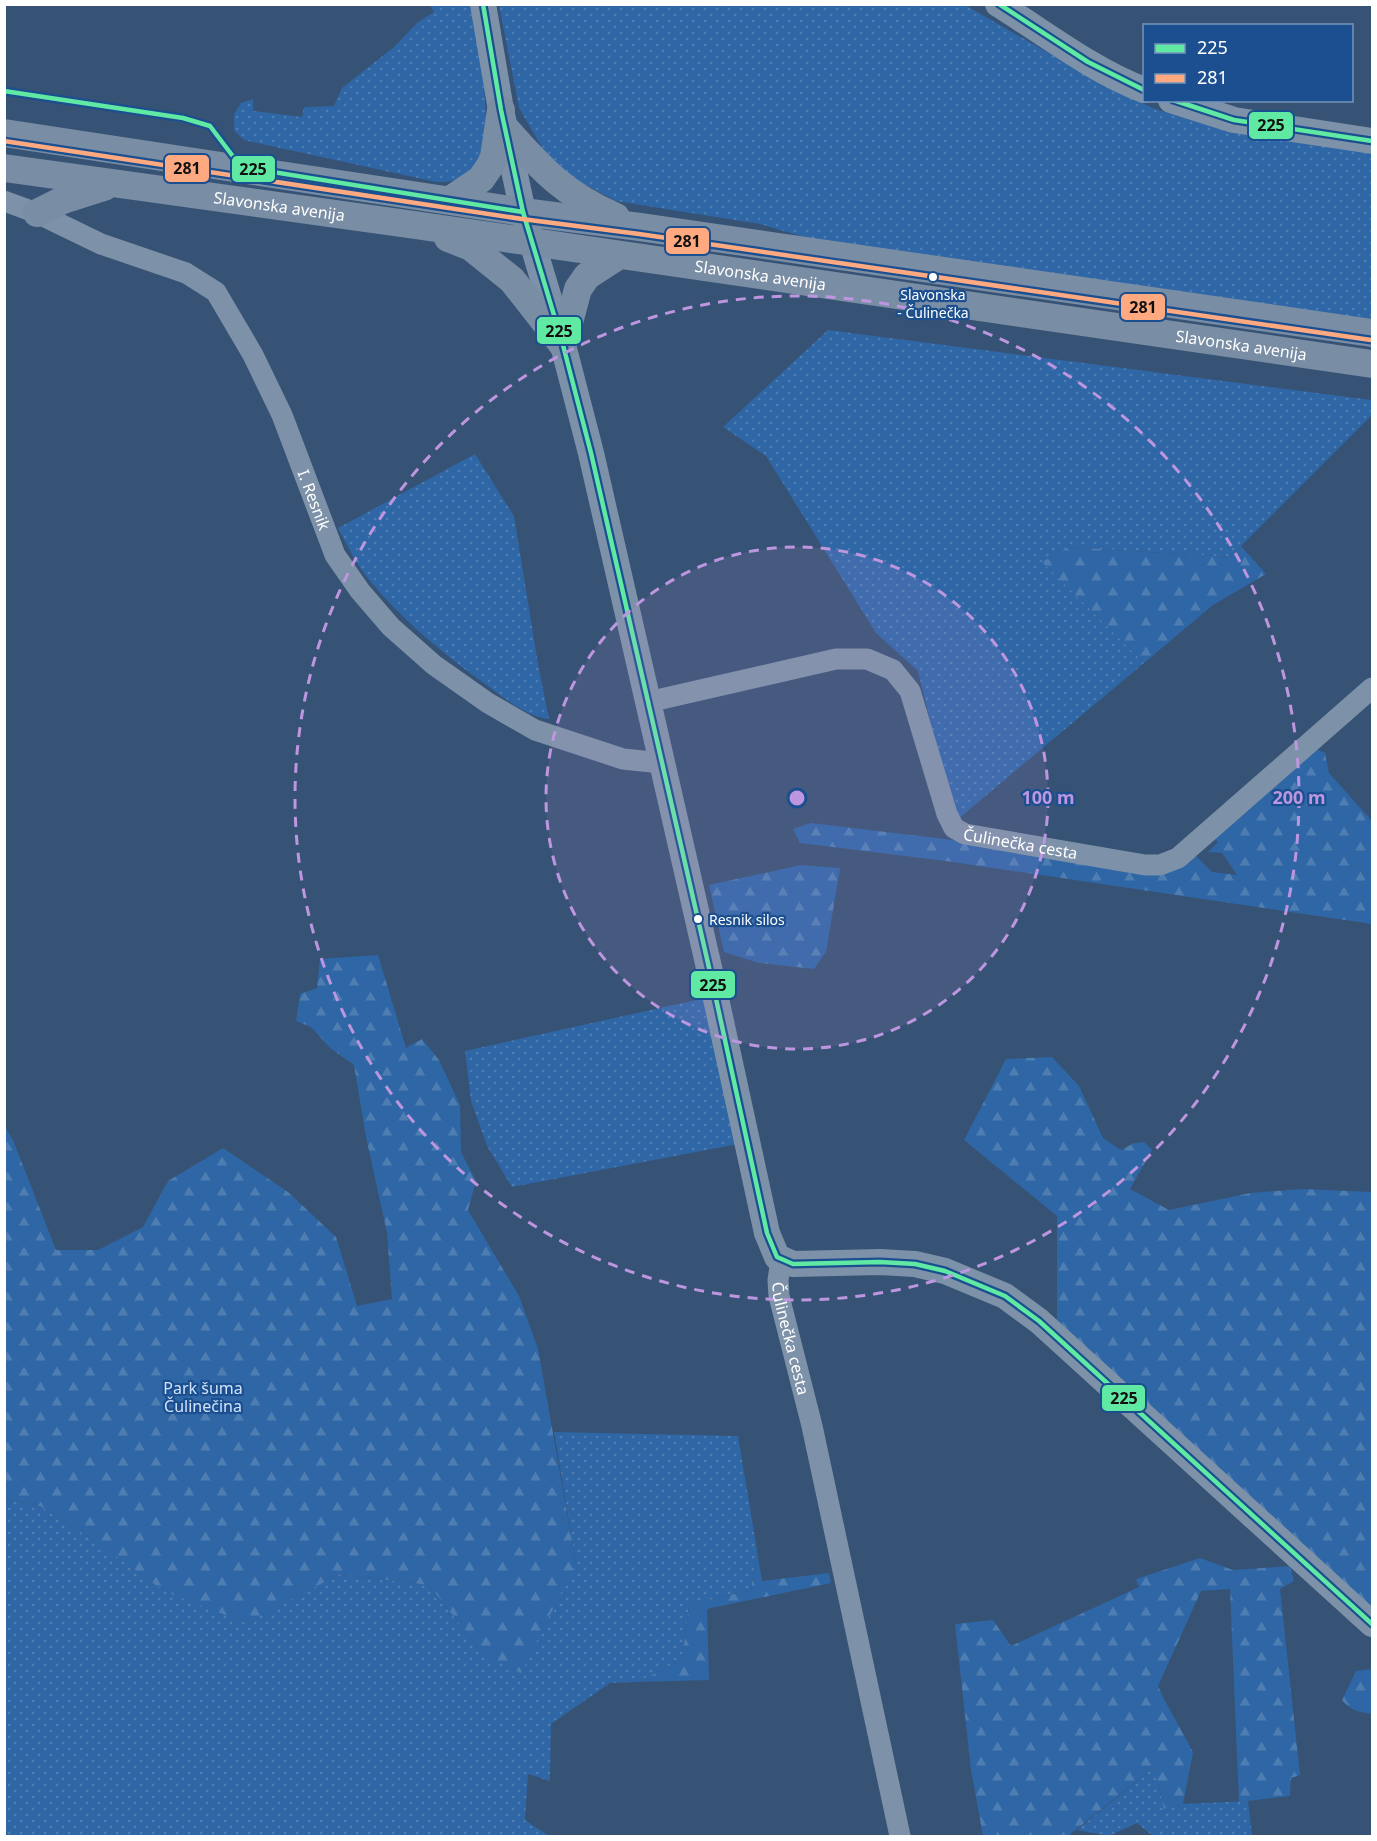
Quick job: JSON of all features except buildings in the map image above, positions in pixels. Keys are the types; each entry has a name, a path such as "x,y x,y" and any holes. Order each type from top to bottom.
{"main road":[{"path":"450,200 481,179 490,166 503,119"},
{"path":"503,119 538,166 577,197 640,227"},
{"name":"Slavonska avenija","path":"4,133 523,212 1372,333"},
{"name":"Slavonska avenija","path":"4,168 415,225 1372,364"},
{"path":"37,213 87,191 116,185"},
{"path":"415,225 471,247 479,253 512,280 563,345"},
{"path":"563,345 578,289 586,276 618,255"}],"street":[{"name":"Čulinečka cesta","path":"483,4 503,119 523,212 563,345 648,702 767,1233 773,1250 781,1260 778,1280 779,1296 812,1426 900,1836"},
{"path":"1006,9 1076,55 1143,90"},
{"path":"1177,102 1234,120 1372,141"},
{"name":"I. Resnik","path":"4,201 37,213 102,244 186,273 216,292 254,355 282,415 335,555 360,591 391,627 434,665 488,703 536,730 623,759 662,763"},
{"name":"Čulinečka cesta","path":"648,702 836,659 867,659 893,670 910,691 947,814 954,828 974,835 1145,866 1160,866 1178,858 1372,688"},
{"path":"781,1260 793,1264 880,1262 915,1264 945,1271 1005,1296 1039,1321 1372,1624"}],"green space":[{"path":"430,5 470,5 484,84 486,129 480,161 465,175 455,180 436,182 244,140 234,130 234,114 241,103 253,99 253,111 302,117 304,107 334,106 342,88 394,47 418,22 434,12"},
{"path":"499,5 965,5 1106,86 1155,109 1232,132 1372,153 1372,321 814,240 760,224 616,201 554,168 519,108"},
{"path":"828,330 1372,400 1372,415 1230,557 1069,547 1043,562 1144,663 958,819 952,811 918,671 876,633 766,456 723,427"},
{"path":"475,454 514,516 549,719 526,712 505,698 441,651 410,623 366,576 338,528"},
{"path":"1241,546 1266,574 1213,605 1144,663 1042,562 1069,547 1230,557"},
{"path":"1312,747 1325,753 1329,773 1372,821 1372,924 946,861 800,843 793,829 811,823 961,841 1157,871 1195,855 1212,872 1237,875 1222,853 1208,852 1218,842 1215,839"},
{"path":"801,865 840,868 826,952 814,969 759,963 724,952 709,885"},
{"name":"Park šuma Čulinečina","path":"378,955 406,1048 422,1039 439,1060 460,1105 461,1152 476,1181 468,1210 519,1296 538,1349 576,1563 521,1673 484,1655 429,1585 340,1574 246,1623 164,1591 95,1541 40,1506 5,1499 5,1127 13,1140 56,1250 98,1250 143,1227 168,1181 223,1148 288,1192 336,1237 357,1306 392,1299 387,1233 366,1137 354,1065 330,1048 311,1027 296,1021 300,994 317,988 320,959"},
{"path":"705,998 738,1144 512,1187 487,1146 471,1101 465,1051"},
{"path":"1052,1057 1079,1086 1103,1138 1121,1150 1134,1143 1144,1142 1152,1150 1130,1189 1169,1210 1250,1193 1303,1189 1372,1192 1372,1608 1057,1323 1057,1216 964,1140 1006,1059"},
{"path":"554,1432 738,1436 757,1550 751,1590 689,1605 682,1660 637,1682 610,1683 551,1724 550,1781 528,1774 525,1820 549,1836 5,1836 4,1499 40,1506 95,1541 246,1622 340,1574 429,1585 484,1655 576,1563"},
{"path":"757,1550 762,1581 829,1573 831,1583 707,1609 709,1680 637,1682 682,1660 689,1605 751,1590"},
{"path":"1200,1558 1233,1570 1290,1566 1294,1581 1280,1589 1300,1775 1291,1778 1290,1796 1239,1802 1230,1589 1201,1591 1158,1686 1193,1752 1183,1804 1164,1809 1154,1767 1068,1836 983,1836 971,1770 955,1624 993,1620 1011,1646 1139,1587 1136,1579"},
{"path":"1372,1669 1372,1714 1349,1707 1342,1700 1356,1671"},
{"path":"1154,1767 1164,1809 1183,1804 1248,1801 1252,1836 1153,1836 1137,1823 1109,1836 1077,1830"}],"transit line":[{"name":"225","path":"483,4 501,110 523,212 563,345 591,453 713,985 767,1233 777,1257 793,1264 880,1262 915,1264 945,1271 1005,1296 1039,1321 1372,1624"},
{"name":"225","path":"999,4 1088,62 1143,90"},
{"name":"225","path":"4,91 183,118 210,126 241,167 523,212"},
{"name":"225","path":"1179,102 1234,120 1372,141"},
{"name":"281","path":"4,141 522,219 1371,340"}],"place":[{"name":"Slavonska - Čulinečka","path":"933,277"},
{"name":"Resnik silos","path":"698,919"}]}
